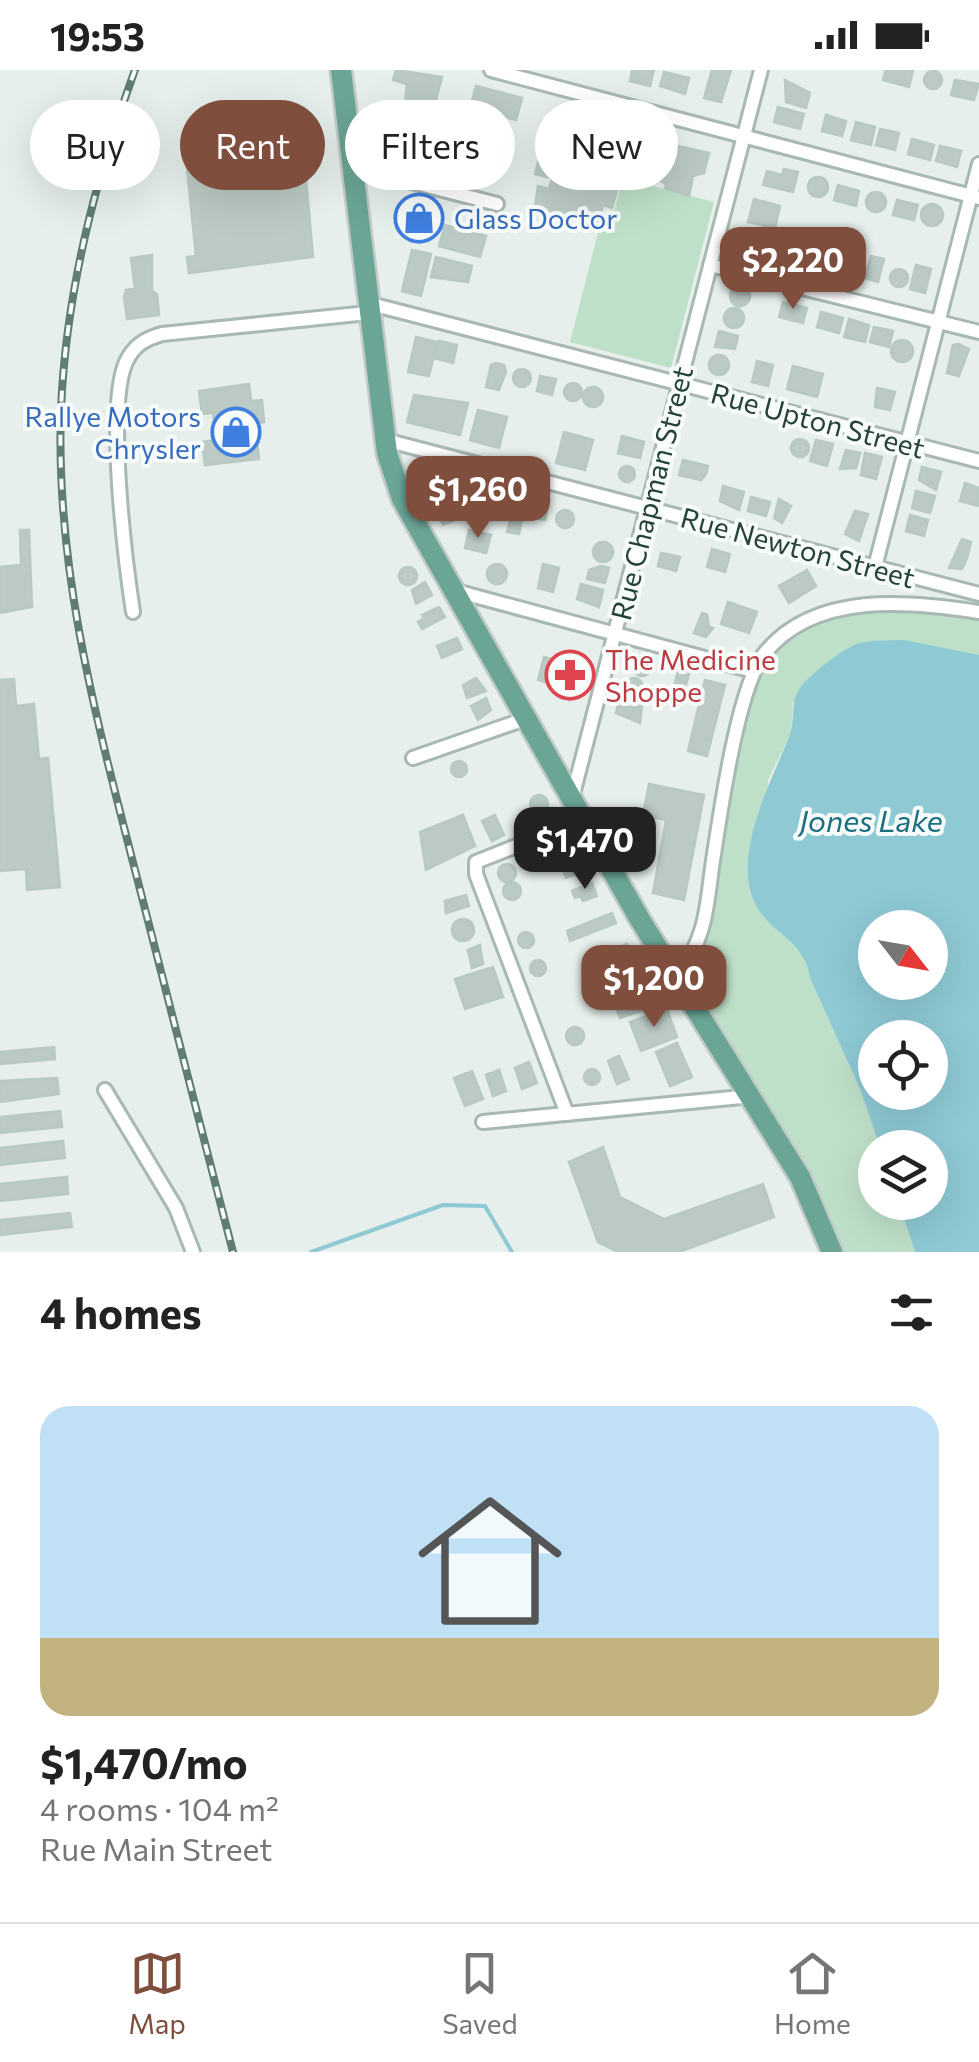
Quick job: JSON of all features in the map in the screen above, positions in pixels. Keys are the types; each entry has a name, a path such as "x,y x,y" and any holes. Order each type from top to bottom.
{"main road":[{"path":"340,70 345,118"},
{"path":"353,190 385,440 402,499 582,820 800,1177 832,1252"}],"street":[{"path":"490,70 975,197"},
{"name":"Rue Chapman Street","path":"572,800 761,70"},
{"path":"876,567 975,197 979,164"},
{"path":"443,190 497,204"},
{"path":"710,265 979,332"},
{"path":"133,612 119,472 122,378 133,350 142,341 162,334 367,308"},
{"name":"Rue Upton Street","path":"367,308 979,461"},
{"name":"Rue Newton Street","path":"385,440 979,594"},
{"path":"452,590 754,671"},
{"path":"678,976 698,948 706,924 714,856 754,671 780,638 818,616 888,603 979,612"},
{"path":"413,758 525,718"},
{"path":"567,1114 476,874 476,862 582,820"},
{"path":"105,1090 176,1208 193,1252"},
{"path":"483,1122 752,1096"}],"green space":[{"path":"620,190 668,190 714,202 671,368 570,342 601,221 611,223"},
{"path":"887,603 979,612 979,655 793,703 791,733 768,780 763,916 808,959 810,978 858,1085 858,1110 867,1110 874,1130 858,1130 858,1220 905,1220 915,1252 832,1252 678,976 698,948 746,699 764,654 818,615"}],"water":[{"name":"Jones Lake","path":"904,640 979,655 979,1252 915,1252 905,1220 948,1220 948,1130 874,1130 867,1110 948,1110 948,1020 858,1020 858,1085 807,965 793,944 759,911 748,880 751,838 791,731 798,691 836,656 868,641"}],"building":[{"path":"396,70 442,77 436,100 405,100 407,84 393,80"},
{"path":"632,70 654,70 650,86 630,81"},
{"path":"712,70 731,70 721,102 704,98"},
{"path":"886,70 913,70 909,87 883,80"},
{"path":"933,71 942,80 933,89 924,80"},
{"path":"664,72 689,78 685,94 660,86"},
{"path":"785,80 810,93 806,108 786,102"},
{"path":"955,80 979,84 974,100 951,95"},
{"path":"476,86 522,98 516,120 515,100 472,100"},
{"path":"778,107 804,114 800,129 774,122"},
{"path":"826,115 846,121 842,136 822,131"},
{"path":"856,122 875,127 871,145 851,140"},
{"path":"880,129 899,133 895,150 876,145"},
{"path":"912,139 934,145 930,160 908,154"},
{"path":"678,146 709,153 704,173 693,176 689,196 671,190 678,190"},
{"path":"940,146 961,151 957,167 936,161"},
{"path":"784,169 798,172 793,192 763,185 767,171 782,175"},
{"path":"814,177 822,177 828,187 822,197 814,197 808,191 808,183"},
{"path":"838,185 859,191 856,206 834,200"},
{"path":"189,190 307,190 313,257 189,273 187,257 196,256"},
{"path":"537,190 617,190 612,208 603,205 598,225 535,207"},
{"path":"876,192 886,202 876,212 866,202"},
{"path":"754,199 780,206 775,228 748,222"},
{"path":"897,200 918,205 914,220 893,215"},
{"path":"410,203 436,209 430,234 403,227"},
{"path":"932,204 940,207 940,223 932,226 924,223 921,215 924,207"},
{"path":"445,225 486,236 480,257 439,246"},
{"path":"748,234 767,239 763,253 745,248"},
{"path":"787,242 805,247 802,261 783,257"},
{"path":"815,249 833,253 830,268 811,264"},
{"path":"412,250 431,254 421,296 402,291"},
{"path":"152,255 152,291 157,294 159,315 127,319 124,297 126,290 135,289 131,258"},
{"path":"871,256 884,259 878,282 865,278"},
{"path":"436,257 472,266 468,282 431,277"},
{"path":"916,265 931,269 925,293 910,289"},
{"path":"899,269 908,278 899,287 890,278"},
{"path":"740,286 750,296 740,306 730,296"},
{"path":"783,302 807,308 803,323 779,317"},
{"path":"734,308 744,318 734,328 724,318"},
{"path":"821,312 843,318 839,333 817,327"},
{"path":"849,319 869,325 865,342 844,337"},
{"path":"874,327 893,331 889,347 870,342"},
{"path":"719,331 738,336 735,349 715,347"},
{"path":"416,337 437,342 429,376 408,372"},
{"path":"902,340 910,343 910,359 902,362 894,359 891,351 894,343"},
{"path":"439,341 457,345 453,363 434,358"},
{"path":"953,345 969,349 959,376 947,373"},
{"path":"719,355 729,365 719,375 709,365"},
{"path":"757,361 773,365 768,386 752,382"},
{"path":"491,365 504,365 506,372 499,390 486,387"},
{"path":"793,366 823,374 817,397 787,389"},
{"path":"522,369 529,371 529,385 522,387 515,385 513,378 515,371"},
{"path":"540,376 556,379 552,395 537,391"},
{"path":"573,383 582,392 573,401 564,392"},
{"name":"Rallye Motors Chrysler","path":"249,384 251,401 262,400 264,422 255,424 259,459 205,465 202,442 216,440 213,413 202,414 199,391"},
{"path":"593,387 603,397 593,407 583,397"},
{"path":"877,388 895,392 890,410 875,407"},
{"path":"414,395 468,403 460,435 407,422"},
{"path":"478,410 507,417 499,448 470,440"},
{"path":"564,432 593,440 585,470 556,463"},
{"path":"622,436 644,442 640,458 618,453"},
{"path":"800,439 807,441 807,455 800,457 793,455 791,448 793,441"},
{"path":"816,440 833,444 827,466 810,461"},
{"path":"846,450 860,453 856,468 840,469"},
{"path":"865,453 882,457 876,479 861,475"},
{"path":"683,460 708,466 706,474 701,480 679,475"},
{"path":"627,466 635,474 627,482 619,474"},
{"path":"922,467 941,472 936,490 919,480"},
{"path":"432,473 460,480 469,502 462,505 467,515 443,525 422,478"},
{"path":"965,483 979,488 979,506 960,501"},
{"path":"723,486 744,492 739,510 720,501"},
{"path":"916,491 935,496 930,513 912,508"},
{"path":"517,494 526,499 519,534 507,532"},
{"path":"751,497 770,502 766,516 748,511"},
{"path":"779,499 791,506 782,523 774,518"},
{"path":"530,502 548,506 545,520 526,516"},
{"path":"565,510 574,519 565,528 556,519"},
{"path":"855,511 868,514 859,541 845,534"},
{"path":"910,515 928,520 924,536 906,531"},
{"path":"20,530 29,530 32,607 0,613 0,567 21,565"},
{"path":"469,530 491,535 486,553 465,548"},
{"path":"962,539 971,542 967,558 962,569 949,568"},
{"path":"603,542 613,552 603,562 593,552"},
{"path":"712,549 730,554 725,572 707,567"},
{"path":"661,553 680,557 676,571 658,566"},
{"path":"497,564 507,574 497,584 487,574"},
{"path":"543,564 559,568 553,592 538,588"},
{"path":"408,567 417,576 408,585 399,576"},
{"path":"609,568 605,583 587,579 589,570"},
{"path":"807,570 816,586 789,603 779,586"},
{"path":"425,582 432,595 416,604 412,590"},
{"path":"581,584 603,590 599,607 577,599"},
{"path":"728,602 757,612 749,633 721,624"},
{"path":"439,607 445,617 422,629 418,622 424,618 422,615"},
{"path":"702,613 707,614 709,627 713,628 706,637 694,633"},
{"path":"457,638 462,649 442,658 437,646"},
{"path":"544,657 583,667 577,690 538,680"},
{"path":"642,658 651,667 642,676 633,667"},
{"path":"678,671 689,674 684,692 673,690"},
{"path":"476,678 486,691 467,698 463,685"},
{"path":"634,678 643,687 634,696 625,687"},
{"path":"14,679 16,706 34,704 39,759 48,758 60,887 27,890 26,869 0,871 0,680"},
{"path":"705,680 725,685 707,756 688,751"},
{"path":"486,698 491,710 478,720 471,706"},
{"path":"619,701 642,706 640,723 616,713"},
{"path":"459,761 467,769 459,777 451,769"},
{"path":"649,784 704,795 684,900 653,893 666,820 643,815"},
{"path":"539,795 548,804 539,813 530,804"},
{"path":"463,815 475,846 426,870 420,832"},
{"path":"495,815 504,835 492,841 482,821"},
{"path":"569,836 573,848 555,855 555,841"},
{"path":"581,858 585,871 566,878 561,865"},
{"path":"507,864 516,873 507,882 498,873"},
{"path":"512,882 521,891 512,900 503,891"},
{"path":"592,883 597,896 583,901 580,896 575,898 572,891"},
{"path":"466,895 469,906 446,913 445,901"},
{"path":"612,913 616,923 570,941 567,931"},
{"path":"463,919 471,922 471,938 463,941 455,938 452,930 455,922"},
{"path":"526,932 534,940 526,948 518,940"},
{"path":"627,944 638,973 605,985 594,956"},
{"path":"480,945 483,964 472,968 468,950"},
{"path":"538,960 546,968 538,976 530,968"},
{"path":"493,967 503,997 465,1009 455,979"},
{"path":"646,976 657,1005 620,1018 609,990"},
{"path":"667,1009 677,1037 641,1051 630,1022"},
{"path":"575,1027 582,1029 582,1043 575,1045 568,1043 566,1036 568,1029"},
{"path":"677,1043 692,1077 670,1086 656,1052"},
{"path":"54,1047 55,1059 0,1064 0,1052"},
{"path":"619,1056 629,1079 617,1084 608,1061"},
{"path":"529,1062 537,1083 522,1089 515,1068"},
{"path":"592,1069 600,1077 592,1085 584,1077"},
{"path":"499,1070 506,1091 493,1096 486,1075"},
{"path":"472,1071 483,1099 465,1106 454,1078"},
{"path":"57,1078 59,1094 0,1102 0,1081"},
{"path":"60,1111 62,1127 0,1133 0,1117"},
{"path":"63,1141 65,1158 0,1165 0,1148"},
{"path":"603,1147 620,1197 664,1219 763,1184 774,1217 679,1252 618,1252 598,1242 569,1162"},
{"path":"67,1177 68,1194 0,1201 0,1184"},
{"path":"70,1213 72,1227 0,1235 0,1220"}],"waterway":[{"path":"311,1252 443,1205 485,1206 512,1252"}],"railway":[{"path":"135,70 95,195 69,322 61,409 65,527 71,585 93,699 233,1252"}],"place":[{"name":"Glass Doctor","path":"419,218"},
{"name":"Rallye Motors Chrysler","path":"236,432"},
{"name":"The Medicine Shoppe","path":"570,675"}]}
